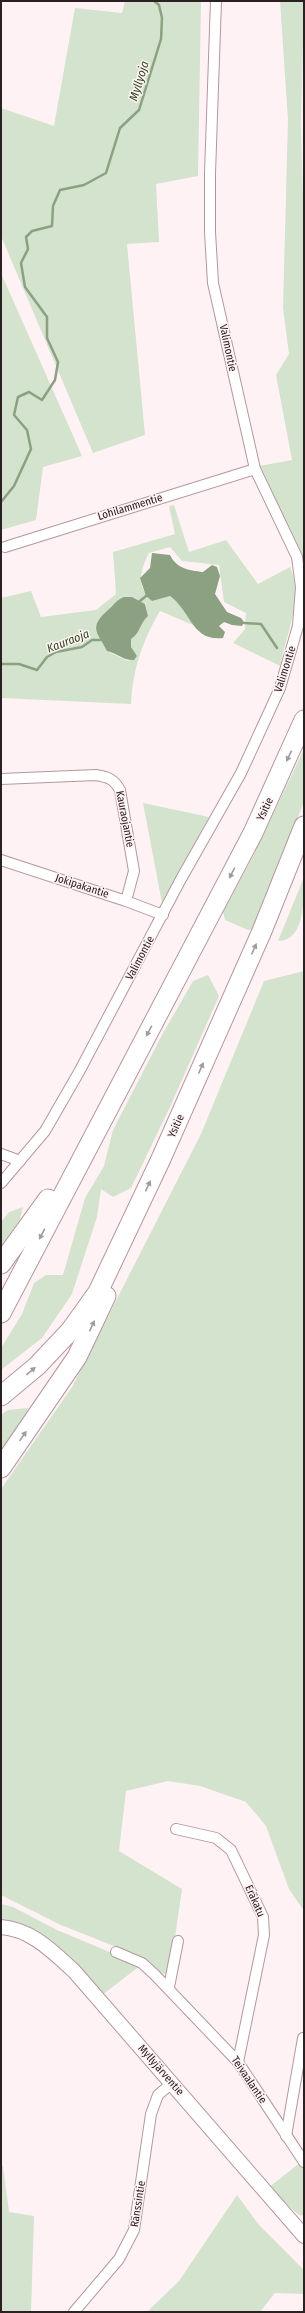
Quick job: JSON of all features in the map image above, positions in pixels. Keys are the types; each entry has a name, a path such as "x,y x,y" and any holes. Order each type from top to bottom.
{"highway":[{"name":"Ysitie","path":"86,1151 253,833 304,720"},
{"name":"Ysitie","path":"1,1396 37,1366 85,1311 98,1292 132,1222 262,931 304,826"},
{"path":"1,1264 24,1235 54,1191 86,1151"},
{"path":"1,1313 86,1151"},
{"path":"1,1468 77,1357 125,1254 132,1222"}],"main road":[{"name":"Myllyjärventie","path":"1,1927 26,1934 48,1947 74,1971 304,2236"}],"street":[{"name":"Valimontie","path":"1,1183 45,1131 75,1079 162,915 251,754 280,688 298,626 301,587 297,557 255,469 214,283 210,232 210,173 216,1"},
{"name":"Lohilammentie","path":"5,547 255,469"},
{"name":"Kauraojantie","path":"1,779 96,775 106,776 115,781 120,790 134,871 126,901"},
{"name":"Jokipakantie","path":"1,860 126,901 162,915"},
{"path":"1,1154 20,1162"},
{"name":"Eräkatu","path":"176,1829 216,1838 231,1850 263,1917 264,1935 238,2062"},
{"path":"168,1987 178,1941"},
{"name":"Teivaalantie","path":"116,1952 142,1963 168,1987 238,2062 304,2162"},
{"path":"286,2136 303,2038"},
{"name":"Ränssintie","path":"74,2312 119,2259 134,2230 151,2114 158,2096 172,2083"}],"shaded area":[{"path":"125,1 201,1 198,176 156,184 159,242 127,244 145,435 93,453 1,236 1,108 54,126 75,8 122,13"},
{"path":"280,1 304,1 301,125 304,231 304,561 259,466 292,460 276,375 289,354 283,308 288,120"},
{"path":"1,273 82,456 43,467 36,520 1,530"},
{"path":"174,505 189,552 226,540 258,584 290,567 294,579 295,603 280,666 233,643 245,629 246,613 224,602 219,565 182,561 170,547 149,553 143,566 141,578 142,584 144,590 152,601 170,596 180,603 193,625 160,611 148,633 136,667 131,704 1,698 1,598 31,591 41,617 96,610 116,594 113,552 175,534 169,506","holes":["132,597 145,604 145,602 148,616 134,637 131,639 131,647 137,656 128,661 107,651 96,630"]},
{"path":"152,553 170,555 180,566 192,570 203,572 212,565 217,567 220,576 215,594 227,612 241,618 244,622 242,626 224,622 219,626 225,632 223,638 213,638 198,630 183,609 170,596 152,601 146,596 140,578 150,568"},
{"path":"124,597 132,597 145,604 148,616 134,637 131,639 131,647 137,656 134,660 127,659 107,651 96,631 96,626 101,617 117,601"},
{"path":"304,749 304,800 302,807 254,929 248,930 225,920 223,912 253,856"},
{"path":"143,803 209,817 162,903"},
{"path":"304,877 303,907 298,927 287,939 278,941"},
{"path":"304,971 304,1911 289,1889 266,1826 246,1802 200,1786 168,1781 126,1791 119,1851 182,1889 170,1972 161,1975 144,1958 61,1925 1,1895 1,1489 72,1387 201,1134 264,981"},
{"path":"208,975 219,996 170,1107 131,1188 113,1197 101,1189 97,1217 72,1294 42,1338 1,1370 1,1348 22,1314 34,1283 46,1275 63,1275 85,1198 104,1166 113,1130 162,1035 193,981"},
{"path":"23,1207 20,1219 1,1247 1,1222 9,1212"},
{"path":"28,1408 25,1419 1,1452 1,1415 8,1410"},
{"path":"1,1904 13,1907 57,1930 141,1965 102,1995 59,1947 32,1930 1,1920"},
{"path":"301,2162 304,2167 304,2216 299,2215 268,2188"},
{"path":"1,2166 3,2166 9,2212 34,2216 31,2312 1,2312"},
{"path":"237,2195 259,2225 304,2270 304,2294 275,2293 260,2312 147,2312 179,2281"}],"waterway":[{"name":"Myllyoja","path":"1,502 14,486 31,449 27,430 14,415 18,397 29,392 42,400 55,380 58,362 47,338 47,317 25,287 21,263 28,249 26,237 32,231 52,226 53,206 60,190 84,185 106,173 120,128 139,110 161,39 162,18 159,5 154,1"},
{"name":"Kauraoja","path":"140,601 146,596"},
{"name":"Kauraoja","path":"244,623 261,624 277,648"},
{"name":"Kauraoja","path":"1,664 19,664 37,670 47,657 56,652 82,647 92,640 100,640"}]}
